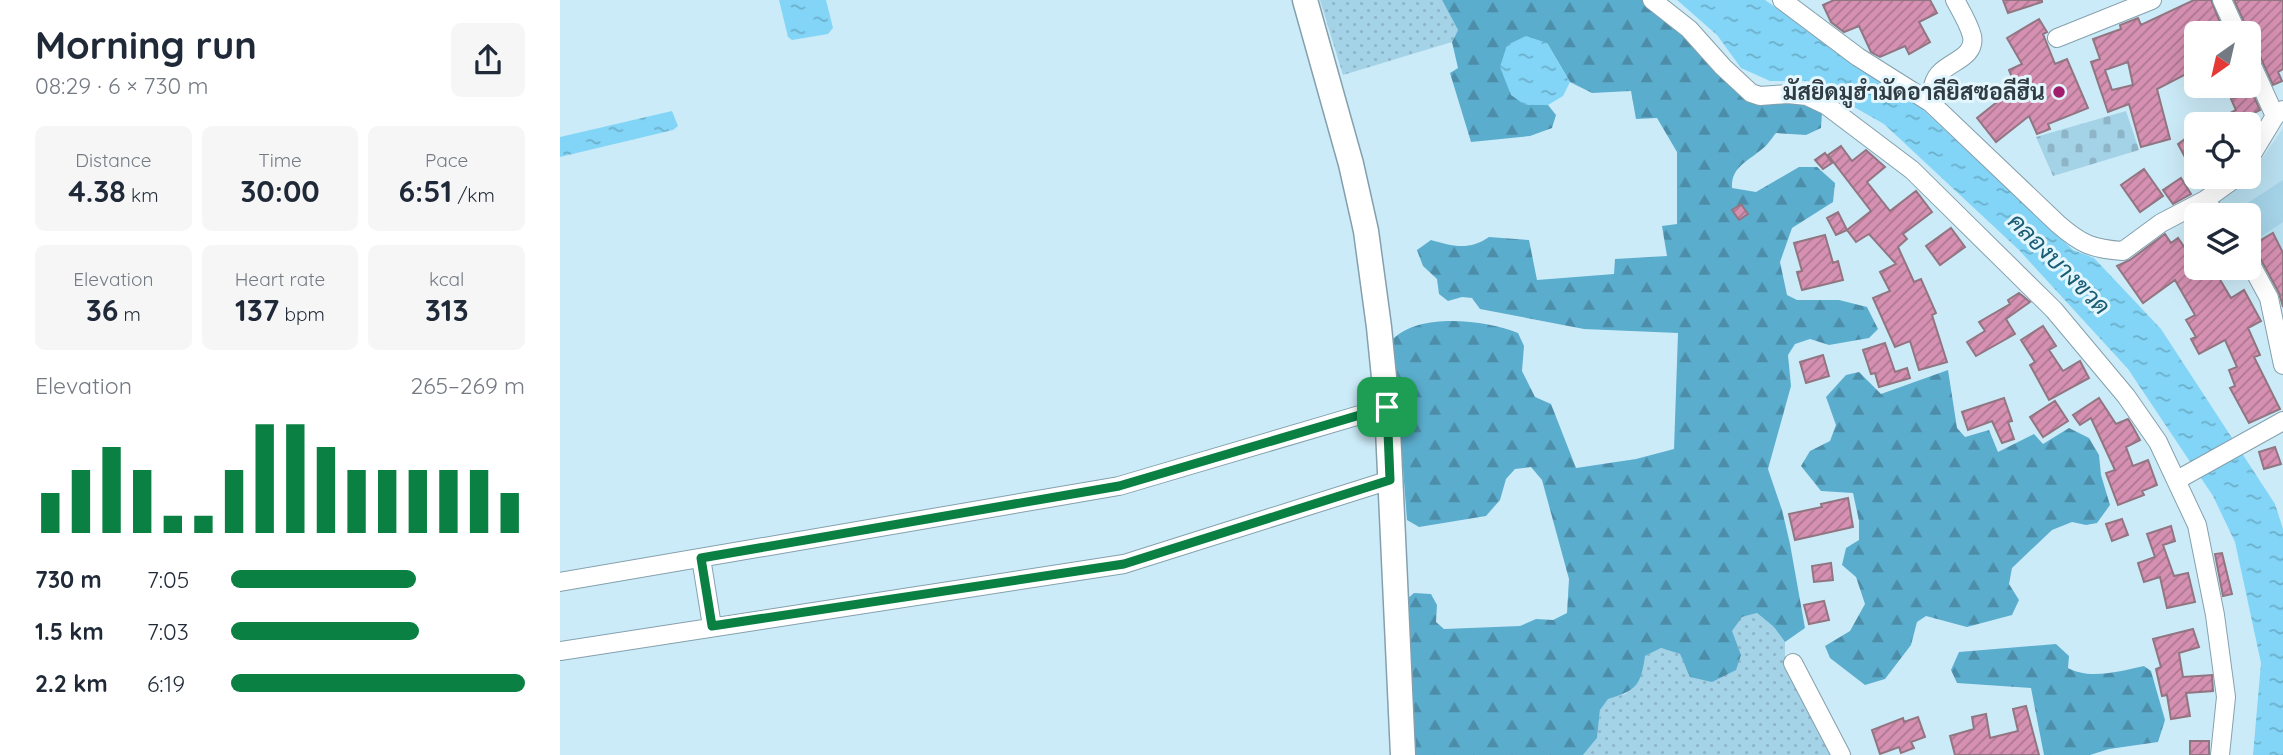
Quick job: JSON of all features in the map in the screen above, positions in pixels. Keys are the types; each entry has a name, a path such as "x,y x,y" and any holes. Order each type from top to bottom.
{"main road":[{"path":"1305,0 1366,231 1379,327 1387,407 1403,755"}],"street":[{"path":"1652,0 1689,29 1751,93 1760,96 1807,96 1826,105 1912,170 2054,310 2126,396 2181,477 2197,525 2215,615 2226,697 2220,755"},
{"path":"1782,0 1858,57 1931,103 2058,224 2077,240 2097,249 2123,251 2161,223 2205,200 2220,189"},
{"path":"1931,103 1933,83 1940,72 1965,56 1973,44 1972,34 1955,0"},
{"path":"2057,37 2152,0"},
{"path":"2222,0 2232,21"},
{"path":"2261,81 2279,113 2261,141"},
{"path":"2259,280 2269,298 2283,365"},
{"path":"560,582 1119,486 1387,407"},
{"path":"2181,477 2283,421"},
{"path":"560,651 1124,564 1390,480"},
{"path":"701,558 712,626"},
{"path":"1793,663 1841,755"}],"shaded area":[{"path":"2283,128 2283,254 2261,266 2261,203 2217,201 2237,189 2261,189 2261,160"}],"green space":[{"path":"1320,0 1442,0 1458,30 1452,42 1343,75"},
{"path":"1442,0 1644,0 1685,36 1737,90 1804,103 1822,112 1821,128 1806,135 1776,133 1737,170 1732,188 1756,192 1799,167 1817,167 1835,183 1833,202 1792,228 1780,262 1787,295 1797,300 1839,300 1867,307 1878,329 1869,338 1829,345 1810,339 1795,344 1788,355 1791,386 1768,469 1790,544 1805,628 1785,642 1774,627 1757,613 1742,617 1732,631 1741,655 1736,670 1712,682 1690,677 1680,654 1661,648 1645,656 1636,685 1625,693 1608,699 1600,710 1597,738 1583,755 1416,755 1406,600 1414,593 1431,594 1437,605 1436,622 1444,629 1520,626 1536,619 1553,620 1567,613 1569,579 1542,480 1531,467 1515,469 1506,479 1500,500 1486,516 1419,527 1407,520 1393,339 1405,330 1419,325 1454,321 1505,328 1518,333 1524,346 1522,371 1535,397 1551,404 1576,468 1636,459 1674,449 1678,333 1584,329 1480,309 1472,298 1462,297 1448,301 1439,294 1437,279 1423,266 1417,250 1431,240 1467,246 1489,237 1529,240 1537,280 1614,274 1615,259 1667,256 1662,226 1677,224 1677,152 1657,118 1636,119 1631,91 1592,93 1570,82 1547,43 1525,105 1548,105 1556,115 1552,128 1530,136 1471,142 1450,73 1458,68 1452,42 1458,30"},
{"path":"2126,111 2139,150 2053,176 2036,137"},
{"path":"2283,180 2283,222 2261,237 2261,203 2248,203"},
{"path":"1948,370 1957,428 1965,437 1989,430 1998,452 2034,434 2043,444 2069,428 2089,438 2099,455 2101,475 2110,505 2097,523 2086,525 2072,522 2052,530 2012,568 2009,584 2019,600 2012,615 1967,627 1926,616 1917,622 1911,645 1885,679 1865,685 1830,658 1825,646 1850,631 1865,604 1856,577 1842,565 1846,548 1859,540 1859,521 1853,493 1821,491 1801,466 1810,451 1830,441 1836,425 1826,397 1846,375 1859,372 1881,394"},
{"path":"1757,613 1774,627 1785,642 1785,664 1831,755 1583,755 1597,738 1600,710 1608,698 1626,694 1645,656 1661,648 1680,654 1690,676 1741,655 1731,631 1742,617"},
{"path":"2056,644 2069,656 2068,668 2076,672 2095,674 2144,666 2151,671 2165,720 2158,742 2109,749 2090,755 2044,755 2031,688 1957,683 1951,670 1959,652"}],"water":[{"path":"779,0 826,0 833,28 828,34 792,40 788,37"},
{"name":"คลองบางขวด","path":"1677,0 1765,0 1916,103 2073,250 2094,258 2161,329 2275,504 2283,529 2283,755 2253,755 2261,663 2235,542 2213,496 2128,369 2019,250 1884,124 1808,81 1770,81 1741,68 1717,35"},
{"path":"1526,36 1547,43 1570,82 1563,96 1548,105 1525,105 1511,95 1500,67 1507,45"},
{"path":"672,111 678,126 673,130 560,157 560,137"}],"building":[{"path":"1834,0 1930,0 1937,13 1919,22 1930,42 1909,54 1905,46 1880,57 1871,52 1859,26 1844,32 1831,22 1823,5"},
{"path":"2003,0 2042,0 2042,2 2008,13"},
{"path":"2194,0 2211,0 2219,21 2184,21 2184,75 2157,89 2170,139 2141,147 2129,104 2108,112 2091,62 2100,59 2093,39 2121,29 2120,25 2138,18 2141,25","holes":["2128,62 2133,85 2112,90 2105,70"]},
{"path":"2234,0 2283,0 2283,69 2278,72 2282,81 2273,85 2261,58 2261,21 2244,21"},
{"path":"2039,19 2047,32 2043,34 2055,64 2067,59 2088,108 2048,124 2050,129 2037,134 2029,116 1996,142 1977,118 2016,87 2009,70 2022,64 2007,38"},
{"path":"2255,98 2260,110 2232,112 2236,110 2231,99"},
{"path":"2184,140 2184,155 2178,144"},
{"path":"1841,146 1852,161 1866,150 1885,167 1867,182 1890,211 1916,191 1932,212 1903,234 1907,239 1898,247 1914,282 1921,279 1936,313 1932,315 1947,362 1919,370 1910,341 1895,347 1873,298 1890,291 1880,272 1896,264 1869,234 1856,242 1847,230 1871,211 1828,155"},
{"path":"1825,153 1832,163 1823,169 1815,160"},
{"path":"2144,169 2163,196 2140,212 2121,185"},
{"path":"2181,178 2184,189 2188,189 2191,194 2173,204 2163,190"},
{"path":"1741,204 1748,214 1739,220 1732,210"},
{"path":"1838,212 1847,230 1836,235 1827,218"},
{"path":"1951,228 1965,247 1940,265 1926,246"},
{"path":"2273,233 2283,253 2283,307 2279,293 2261,260 2261,240"},
{"path":"2165,234 2171,243 2178,238 2184,247 2184,280 2220,280 2231,298 2244,290 2261,321 2248,328 2260,355 2254,357 2280,409 2249,423 2230,388 2235,386 2229,370 2237,367 2225,340 2199,354 2191,339 2196,337 2186,320 2195,315 2175,280 2143,303 2117,266 2130,260"},
{"path":"1825,235 1833,263 1838,261 1843,280 1802,290 1797,272 1802,271 1794,243"},
{"path":"2019,293 2030,302 2006,319 2015,334 1976,356 1967,342 1985,331 1979,322 2010,304 2008,300"},
{"path":"2043,326 2056,346 2049,350 2063,371 2080,361 2089,378 2049,400 2030,365 2035,362 2021,340"},
{"path":"1885,343 1895,372 1907,368 1910,378 1879,387 1875,373 1871,374 1863,350"},
{"path":"1823,355 1829,376 1806,383 1800,362"},
{"path":"2004,398 2012,421 2008,422 2014,439 2002,443 1992,421 1968,430 1962,412"},
{"path":"2099,398 2116,424 2128,419 2140,440 2126,447 2133,466 2148,460 2157,485 2142,491 2144,495 2118,505 2106,473 2115,470 2091,418 2080,425 2073,415"},
{"path":"2055,401 2068,421 2043,437 2030,417"},
{"path":"2275,447 2281,464 2264,469 2259,452"},
{"path":"1848,498 1853,527 1795,540 1789,514"},
{"path":"2122,519 2128,535 2112,541 2106,524"},
{"path":"2171,526 2175,541 2163,545 2174,576 2188,573 2195,602 2167,608 2160,577 2144,582 2138,563 2155,557 2147,534"},
{"path":"2222,553 2232,594 2223,596 2215,554"},
{"path":"1831,563 1833,580 1814,582 1812,566"},
{"path":"1824,601 1829,620 1809,624 1804,605"},
{"path":"2193,629 2199,647 2179,653 2183,677 2212,675 2213,691 2186,693 2190,716 2171,719 2167,695 2162,696 2156,669 2161,667 2153,639"},
{"path":"2026,706 2039,755 1955,755 1950,736 1974,729 1972,717 1986,714 1990,738 2018,731 2013,709"},
{"path":"1918,717 1925,737 1911,742 1914,748 1901,753 1899,747 1880,754 1872,730 1903,718 1904,722"},
{"path":"2190,741 2209,741 2209,755 2190,755"}],"place":[{"name":"มัสยิดมูฮำมัดอาลียิสซอลีฮีน","path":"2059,92"}],"route":[{"path":"1387,407 1390,480 1124,564 712,626 701,558 1119,486 1387,407"}]}
